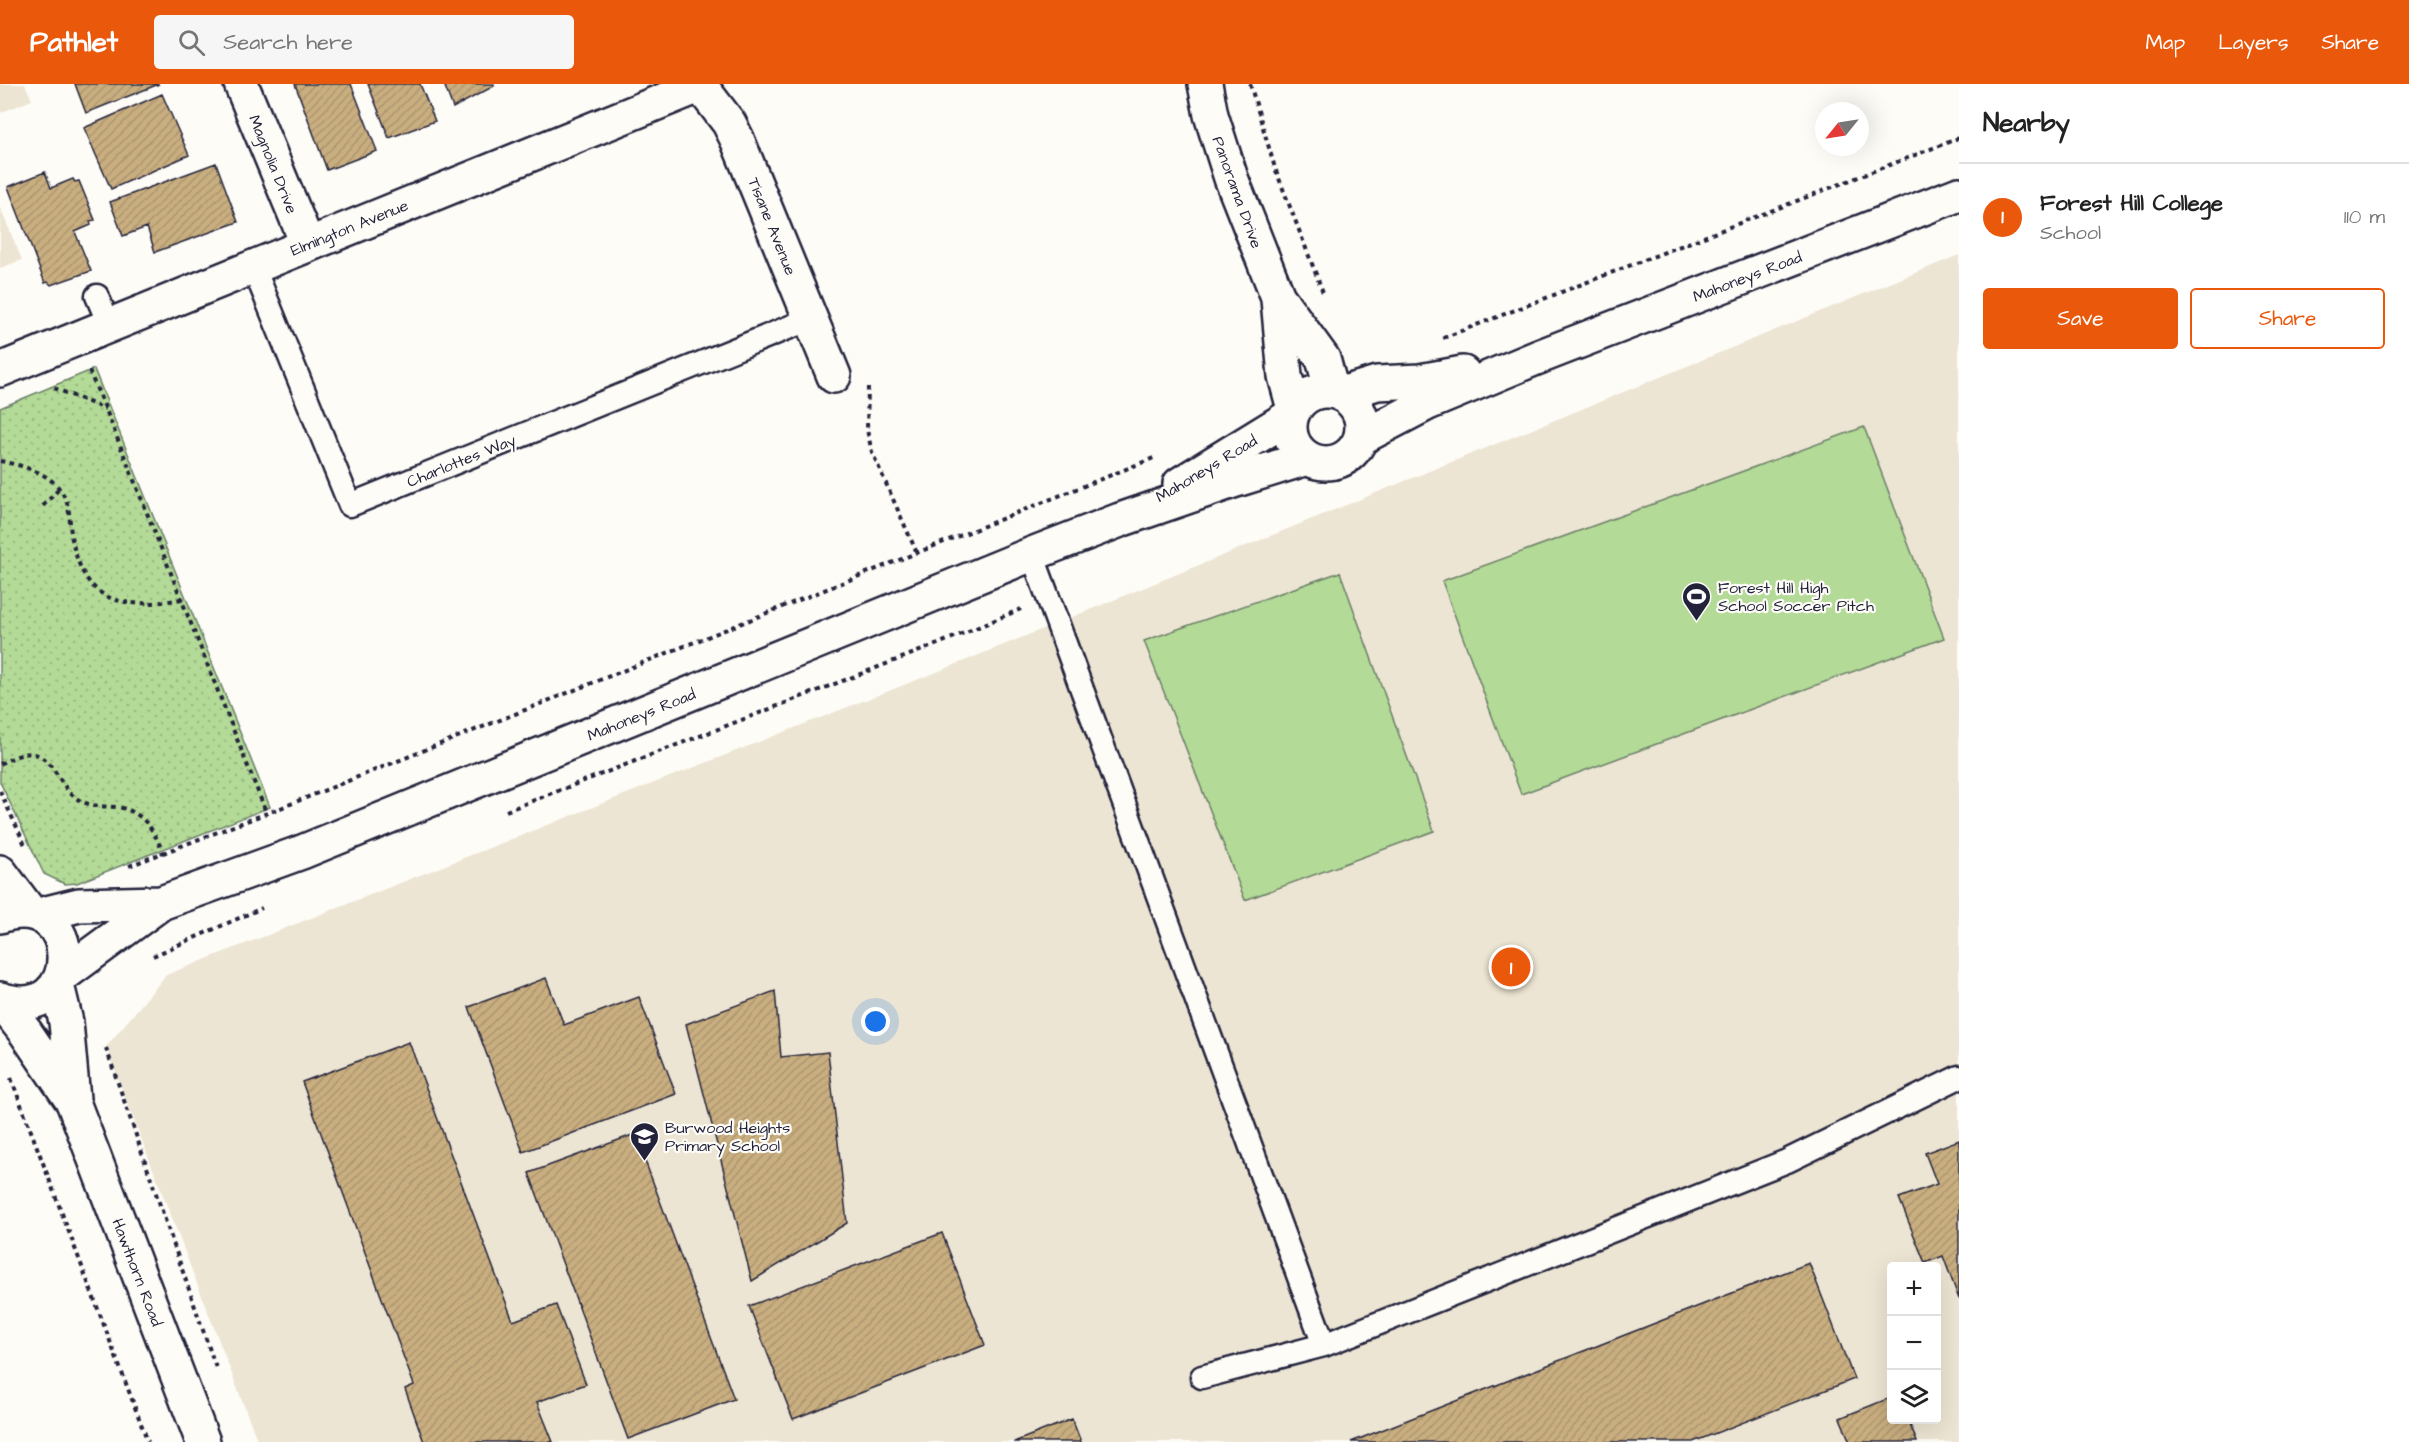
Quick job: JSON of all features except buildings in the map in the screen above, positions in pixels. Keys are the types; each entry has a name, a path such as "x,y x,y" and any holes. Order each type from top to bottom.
{"main road":[{"name":"Magnolia Drive","path":"241,84 307,243"},
{"name":"Panorama Drive","path":"1205,84 1211,114 1231,178 1278,297 1323,359 1337,393"},
{"name":"Elmington Avenue","path":"0,370 103,310 253,266 699,85"},
{"name":"Tisane Avenue","path":"699,85 729,123 737,139 834,376"},
{"name":"Mahoneys Road","path":"1361,438 1428,403 1536,358 1959,194"},
{"name":"Panorama Drive","path":"1278,297 1285,376 1293,412"},
{"name":"Mahoneys Road","path":"1337,393 1377,383 1420,381 1536,358"},
{"path":"1321,391 1337,393 1357,408 1361,418 1361,438 1348,457 1339,461 1327,464 1307,458 1298,450 1293,441 1290,430 1293,412 1311,394 1321,391"},
{"name":"Mahoneys Road","path":"1120,520 1293,412"},
{"name":"Mahoneys Road","path":"0,999 11,1003 31,1002 48,994 60,980 161,903 302,852 1032,554 1120,520 1307,458"},
{"path":"0,872 23,914"},
{"name":"Mahoneys Road","path":"23,914 79,905 161,903"},
{"name":"Hawthorn Road","path":"23,914 51,923 60,934 65,947 66,961 60,980 73,1102"},
{"name":"Hawthorn Road","path":"0,999 73,1102 203,1442"}],"lane":[{"name":"Charlottes Way","path":"253,266 350,505 810,319"},
{"path":"1032,554 1324,1345"},
{"path":"1202,1377 1324,1345 1787,1161 1959,1077"}],"path":[{"path":"1250,84 1275,168 1327,302"},
{"path":"1436,341 1485,320 1959,138"},
{"path":"87,368 106,410 266,813"},
{"path":"45,384 106,410"},
{"path":"120,869 266,813 1160,455"},
{"path":"0,461 35,470 59,489 65,498 69,512 72,540 77,558 92,585 104,596 120,603 142,604 182,600"},
{"path":"43,507 59,489"},
{"path":"504,811 927,649 1022,609 1026,620"},
{"path":"0,764 24,754 35,754 46,761 75,798 86,804 100,807 119,807 149,825 155,833 163,854"},
{"path":"0,791 30,855"},
{"path":"145,960 272,903"},
{"path":"103,1040 218,1374"},
{"path":"8,1071 148,1442"}],"shaded area":[{"path":"0,84 25,84 32,100 0,113"},
{"path":"0,207 22,260 0,268"},
{"path":"1959,255 1959,1442 258,1442 106,1047 166,975 947,668"}],"green space":[{"path":"94,369 270,807 77,883 65,884 44,874 0,782 0,408"},
{"name":"Forest Hill High School Soccer Pitch","path":"1864,427 1944,638 1521,794 1442,581"},
{"path":"1340,572 1434,831 1245,900 1144,641"}],"place":[{"name":"Forest Hill High School Soccer Pitch","path":"1697,622"},
{"name":"Forest Hill College","path":"1511,967"},
{"name":"Burwood Heights Primary School","path":"644,1162"}]}
